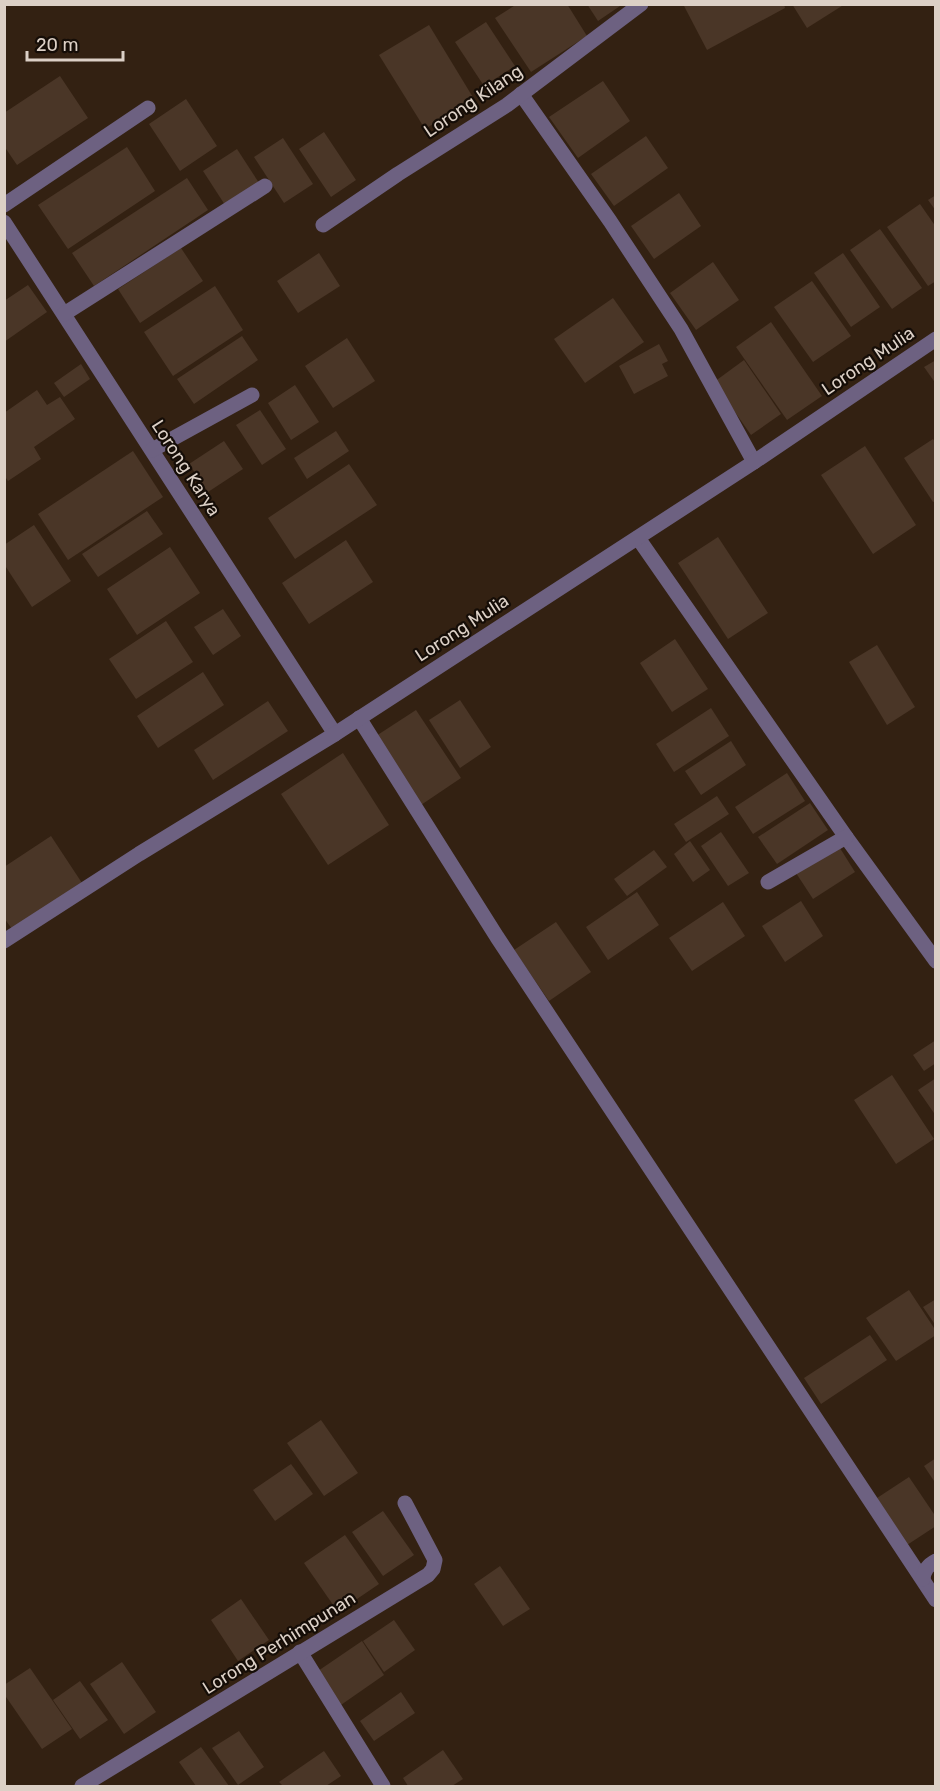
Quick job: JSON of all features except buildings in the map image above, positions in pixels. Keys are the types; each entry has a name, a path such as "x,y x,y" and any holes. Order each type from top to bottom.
{"street":[{"name":"Lorong Kilang","path":"323,225 507,105 641,4"},
{"path":"521,94 610,221 675,320 754,462"},
{"path":"4,205 148,108"},
{"path":"64,314 265,186"},
{"name":"Lorong Karya","path":"4,222 335,734"},
{"name":"Lorong Mulia","path":"4,941 139,854 335,734 754,462 936,339"},
{"path":"152,450 252,395"},
{"path":"638,538 846,837 936,961"},
{"path":"359,718 497,937 936,1600"},
{"path":"768,882 846,837"},
{"name":"Lorong Perhimpunan","path":"82,1786 428,1575 433,1569 435,1560 405,1503"},
{"path":"923,1579 924,1572 936,1560"},
{"path":"300,1652 383,1786"}]}
